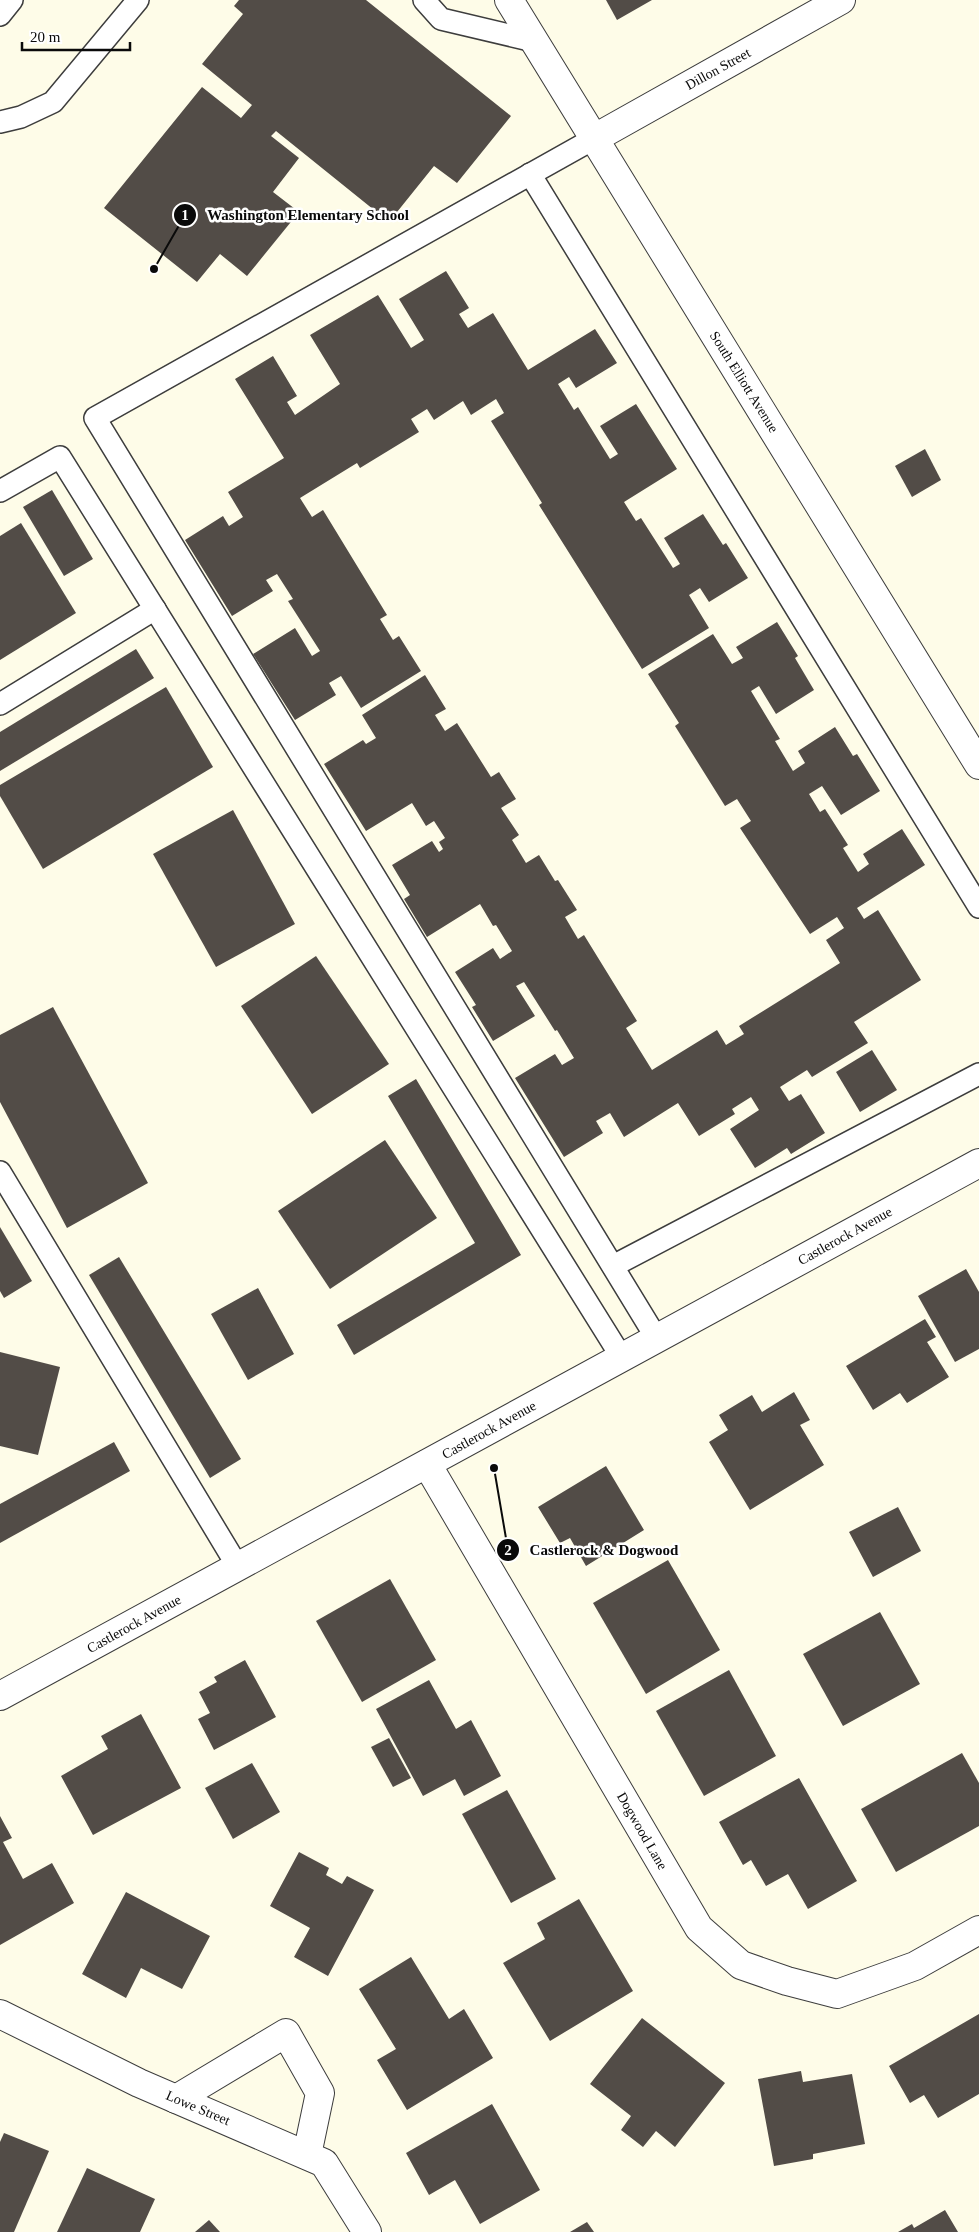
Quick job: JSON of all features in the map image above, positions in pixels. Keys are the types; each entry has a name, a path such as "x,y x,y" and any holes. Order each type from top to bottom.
{"street":[{"name":"South Elliott Avenue","path":"508,0 595,138 979,765"},
{"name":"Dillon Street","path":"595,138 841,0"},
{"name":"Castlerock Avenue","path":"0,1696 979,1163"},
{"name":"Dogwood Lane","path":"427,1464 699,1928 741,1965 787,1982 837,1994 914,1966 979,1930"},
{"name":"Lowe Street","path":"0,2014 139,2083 324,2162 367,2232"},
{"path":"176,2099 286,2032 320,2093 307,2155"}],"lane":[{"path":"0,14 12,0"},
{"path":"0,122 21,117 53,102 138,0"},
{"path":"424,0 441,19 534,41"},
{"path":"595,138 95,418 657,1339"},
{"path":"530,174 979,907"},
{"path":"0,490 60,457 622,1358"},
{"path":"0,704 154,609"},
{"path":"613,1266 979,1074"},
{"path":"0,1172 238,1567"}],"building":[{"path":"239,0 366,0 511,116 457,183 434,166 389,222 276,131 271,136 299,158 273,192 299,212 247,276 220,254 197,282 104,208 202,87 241,118 252,105 202,64 243,14 234,6"},
{"path":"606,0 652,0 617,20"},
{"path":"446,271 469,308 459,314 468,328 493,313 528,370 595,329 617,363 576,388 569,377 558,384 574,410 578,407 610,459 618,454 600,426 636,404 677,469 624,502 636,521 641,518 673,568 680,564 664,538 703,514 723,545 726,543 748,578 709,602 700,588 689,595 709,628 642,669 539,505 542,503 491,421 504,413 496,399 471,415 463,401 434,420 427,409 411,419 419,432 360,468 357,463 300,498 312,517 323,510 387,615 380,619 393,640 399,636 421,671 361,708 341,676 329,683 336,695 295,720 253,654 295,628 312,656 320,651 288,601 293,599 277,574 266,580 273,591 232,616 185,540 223,516 229,526 243,517 228,492 284,458 235,379 273,356 297,396 287,402 295,415 340,384 310,335 378,295 411,348 424,340 399,299"},
{"path":"925,449 941,480 912,497 895,466"},
{"path":"52,490 93,559 64,576 23,507"},
{"path":"21,523 76,613 0,660 0,536"},
{"path":"777,622 798,656 795,658 814,690 776,714 759,686 751,691 780,739 775,741 793,771 805,763 798,751 835,727 853,756 857,754 880,791 841,815 822,786 809,794 820,812 825,809 848,845 843,848 858,872 869,864 863,854 902,829 925,865 857,908 864,919 878,910 921,980 854,1022 868,1043 812,1077 807,1070 780,1087 789,1101 801,1094 825,1133 791,1154 787,1148 755,1168 730,1129 759,1110 751,1097 732,1109 735,1114 699,1136 678,1103 624,1137 610,1113 596,1121 603,1133 564,1157 515,1078 555,1054 562,1065 574,1058 524,982 516,986 535,1016 493,1041 472,1007 476,1005 455,972 493,948 500,959 512,951 496,925 493,926 480,904 427,937 404,899 410,895 392,865 432,841 439,852 443,849 439,842 445,838 434,821 426,826 412,803 366,831 324,764 363,740 366,744 376,738 362,715 425,675 446,709 435,715 445,731 457,723 491,777 499,772 516,799 501,808 519,835 512,840 526,863 539,855 555,881 558,880 577,910 565,917 578,939 584,935 637,1021 626,1028 652,1070 717,1030 726,1045 744,1034 739,1026 840,963 826,940 844,928 837,917 810,934 740,828 751,821 737,799 725,806 675,726 679,723 648,674 713,634 732,664 743,658 736,647"},
{"path":"136,649 154,678 0,771 0,732"},
{"path":"166,687 213,767 43,869 0,796 0,785"},
{"path":"233,810 295,924 216,967 153,854"},
{"path":"316,956 389,1064 312,1114 241,1006"},
{"path":"53,1007 148,1183 67,1228 0,1102 0,1035"},
{"path":"872,1050 897,1090 860,1112 836,1072"},
{"path":"416,1079 521,1255 354,1355 337,1325 475,1243 388,1096"},
{"path":"385,1140 437,1218 330,1289 278,1211"},
{"path":"0,1227 32,1281 4,1298 0,1291"},
{"path":"119,1257 241,1459 210,1478 89,1275"},
{"path":"966,1269 979,1292 979,1349 955,1362 918,1296"},
{"path":"258,1288 294,1354 248,1380 211,1314"},
{"path":"925,1319 936,1337 927,1342 949,1377 907,1403 900,1393 873,1410 846,1366"},
{"path":"0,1352 60,1367 38,1455 0,1446"},
{"path":"794,1392 810,1420 800,1425 824,1465 750,1510 709,1442 728,1430 719,1415 752,1395 762,1412"},
{"path":"114,1442 130,1471 0,1543 0,1504"},
{"path":"606,1466 644,1530 586,1566 570,1538 560,1543 538,1507"},
{"path":"898,1507 921,1551 873,1577 849,1532"},
{"path":"668,1560 720,1650 646,1694 593,1603"},
{"path":"390,1579 436,1660 362,1702 316,1621"},
{"path":"880,1612 920,1684 843,1726 803,1654"},
{"path":"245,1660 276,1717 214,1750 198,1719 210,1713 199,1692 217,1682 214,1677"},
{"path":"729,1670 776,1756 704,1796 656,1711"},
{"path":"429,1680 456,1729 471,1720 501,1776 464,1796 455,1779 423,1796 376,1709"},
{"path":"141,1714 181,1788 93,1835 61,1776 108,1749 101,1736"},
{"path":"389,1738 411,1778 393,1787 371,1747"},
{"path":"962,1753 979,1783 979,1826 896,1872 861,1809"},
{"path":"252,1763 280,1812 233,1839 205,1788"},
{"path":"799,1778 857,1881 808,1909 788,1874 766,1886 751,1860 743,1865 719,1822"},
{"path":"507,1790 556,1879 511,1903 462,1814"},
{"path":"0,1816 12,1838 3,1842 23,1879 52,1863 74,1903 0,1945"},
{"path":"299,1852 329,1868 326,1875 342,1884 347,1876 374,1890 328,1976 294,1957 310,1928 270,1906"},
{"path":"126,1892 210,1936 182,1989 141,1968 126,1998 82,1974"},
{"path":"579,1899 633,1991 550,2041 503,1963 545,1939 537,1923"},
{"path":"411,1957 449,2019 464,2009 493,2058 407,2110 377,2060 396,2049 359,1989"},
{"path":"979,2014 979,2094 938,2118 924,2095 910,2103 889,2066"},
{"path":"642,2018 725,2083 675,2147 656,2131 643,2147 621,2130 631,2116 590,2084"},
{"path":"801,2071 803,2082 852,2074 865,2144 813,2154 813,2159 774,2166 758,2079"},
{"path":"492,2104 540,2190 480,2224 455,2180 429,2195 406,2153"},
{"path":"4,2133 49,2151 14,2232 0,2232 0,2142"},
{"path":"87,2168 155,2199 140,2232 57,2232"},
{"path":"945,2210 958,2232 898,2232 912,2224 914,2228"},
{"path":"209,2220 220,2232 195,2232"},
{"path":"587,2222 594,2232 570,2232"}],"place":[{"name":"Washington Elementary School","path":"154,269"},
{"name":"Castlerock & Dogwood","path":"494,1468"}]}
